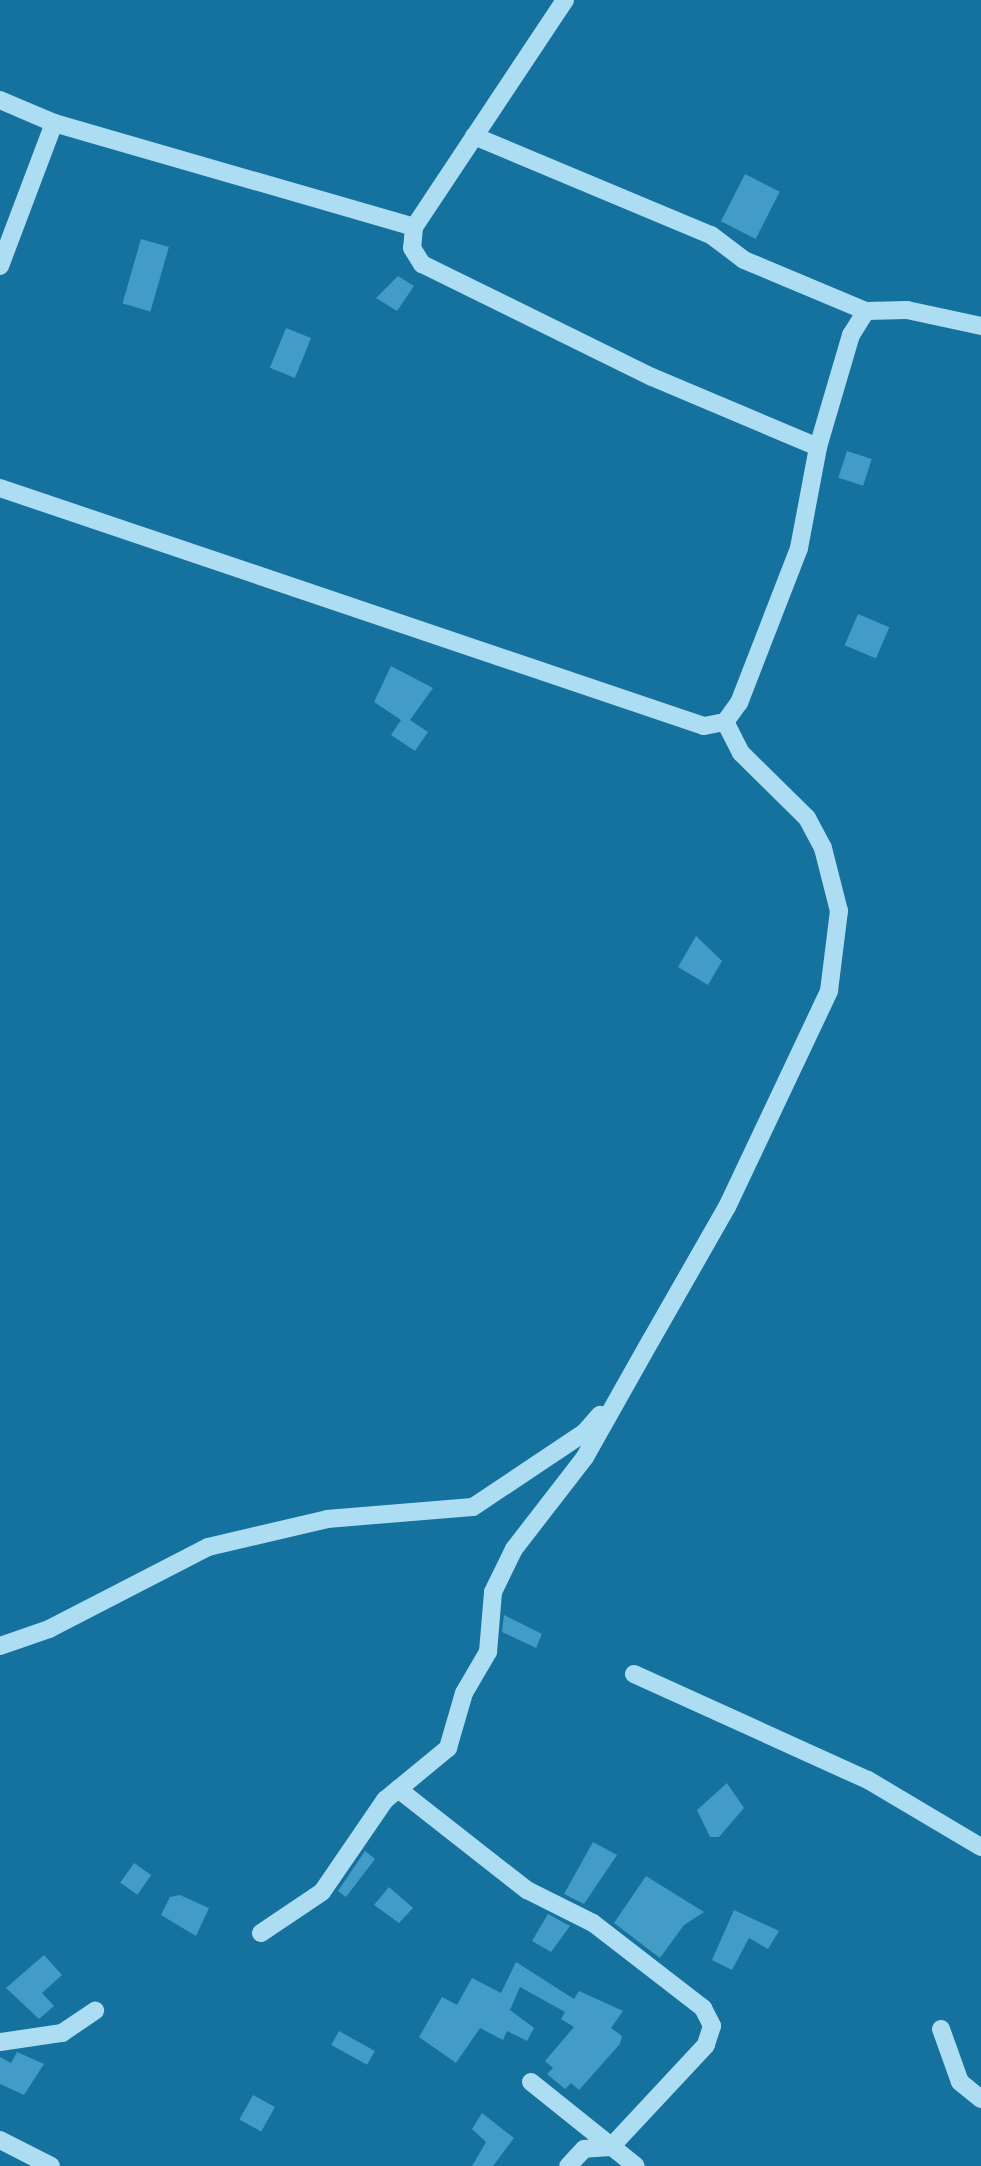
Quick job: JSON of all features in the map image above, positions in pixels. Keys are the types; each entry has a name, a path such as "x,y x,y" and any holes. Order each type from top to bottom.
{"street":[{"path":"565,0 414,227 412,248 422,264 652,378 818,447"},
{"path":"0,100 54,122 414,227"},
{"path":"0,266 54,122"},
{"path":"474,136 712,236 744,260 866,311 907,310 981,326"},
{"path":"0,488 704,726 725,722 739,703 799,548 818,447 851,334 866,311"},
{"path":"261,1934 322,1892 398,1789 448,1748 464,1693 488,1652 494,1592 514,1549 585,1458 616,1395 726,1207 829,991 839,911 824,848 807,818 741,753 725,722"},
{"path":"0,1646 208,1547 327,1519 473,1507 585,1432 616,1395"},
{"path":"634,1674 868,1780 981,1847"},
{"path":"398,1789 527,1890 593,1922 703,2008 712,2026 706,2044 611,2147 584,2148 568,2166"},
{"path":"0,2042 62,2033 95,2011"},
{"path":"942,2029 960,2082 981,2100"},
{"path":"531,2082 636,2166"},
{"path":"0,2140 51,2166"}],"building":[{"path":"745,174 780,192 756,239 721,221"},
{"path":"141,239 169,247 150,311 123,303"},
{"path":"398,276 414,286 397,311 376,298"},
{"path":"286,328 311,338 295,378 270,368"},
{"path":"847,451 872,459 863,486 838,478"},
{"path":"858,614 889,627 876,659 845,645"},
{"path":"391,666 433,688 410,720 428,732 415,751 391,735 401,720 374,702"},
{"path":"696,936 722,961 708,985 678,967"},
{"path":"504,1615 542,1634 536,1648 502,1632"},
{"path":"727,1783 744,1808 719,1837 710,1837 697,1810"},
{"path":"593,1842 617,1855 584,1904 564,1894"},
{"path":"365,1851 375,1859 346,1897 338,1891"},
{"path":"134,1863 151,1875 137,1895 120,1883"},
{"path":"646,1876 704,1912 684,1925 660,1958 614,1923"},
{"path":"389,1887 413,1908 399,1923 374,1905"},
{"path":"180,1895 209,1908 196,1936 161,1915 170,1897"},
{"path":"734,1910 779,1931 768,1949 749,1938 732,1970 712,1960"},
{"path":"548,1914 570,1926 551,1952 532,1941"},
{"path":"44,1955 62,1975 42,1993 54,2006 39,2019 6,1988"},
{"path":"516,1962 574,1999 579,1991 623,2011 611,2028 622,2036 620,2044 579,2090 571,2083 565,2089 547,2074 553,2068 545,2061 574,2027 561,2019 565,2012 520,1987 510,2010 534,2028 527,2041 507,2031 503,2040 480,2028 456,2063 419,2037 442,1997 457,2005 472,1978 501,1993"},
{"path":"339,2031 375,2051 367,2065 331,2045"},
{"path":"17,2052 44,2064 24,2095 0,2084 0,2057 11,2063"},
{"path":"253,2095 275,2107 261,2132 239,2119"},
{"path":"482,2113 514,2138 493,2166 472,2166 486,2142 472,2129"}]}
